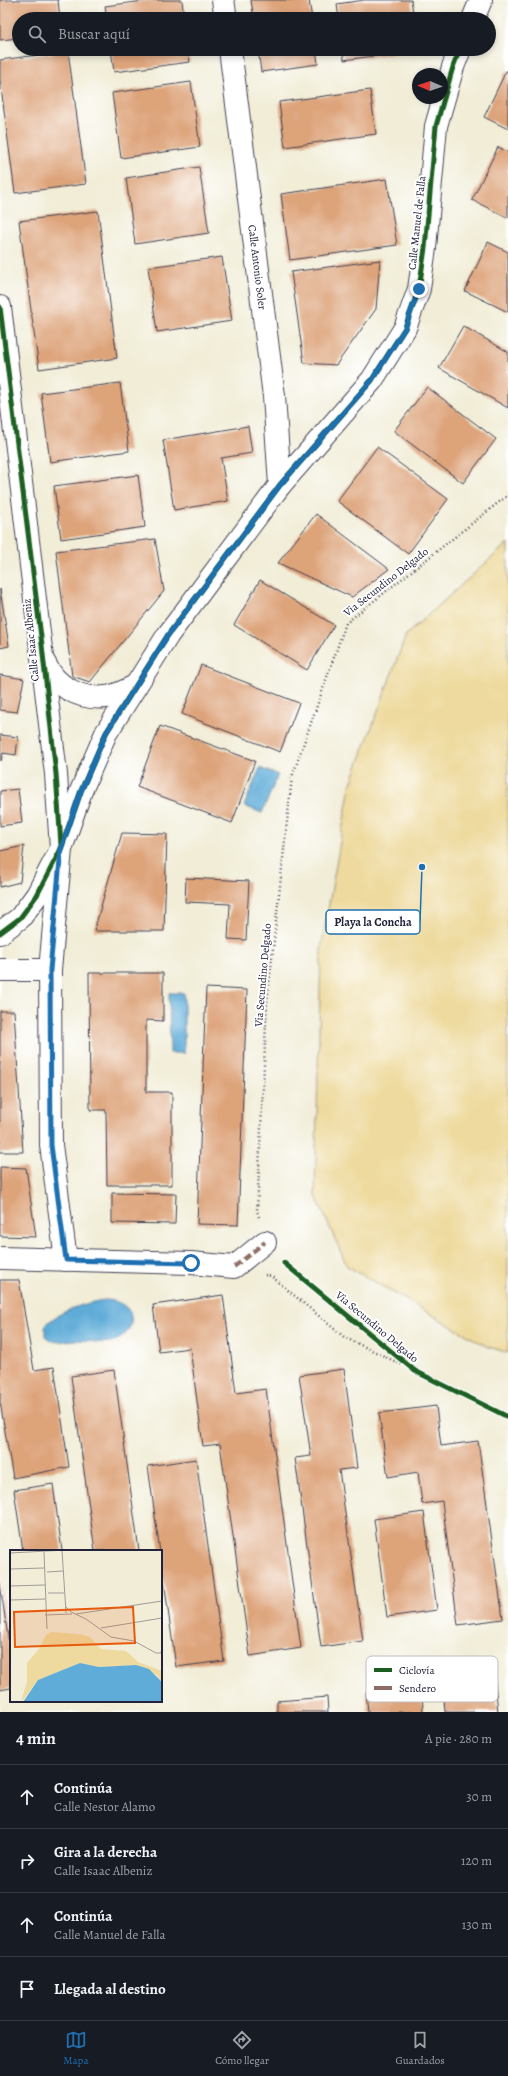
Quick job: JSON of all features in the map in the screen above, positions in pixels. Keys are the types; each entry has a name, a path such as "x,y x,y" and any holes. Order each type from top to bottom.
{"street":[{"path":"224,0 225,12"},
{"path":"475,12 481,0"},
{"name":"Calle Antonio Soler","path":"231,56 274,396 280,485"},
{"name":"Calle Manuel de Falla","path":"106,733 168,635 280,485 372,380 405,328 419,289 425,248 436,126 457,56"},
{"name":"Calle Isaac Albeniz","path":"0,307 56,774 61,849 50,970 51,1145 66,1260"},
{"name":"Calle Isaac Albeniz","path":"43,661 56,681 64,687 82,695 107,697 135,686"},
{"name":"Calle Isaac Albeniz","path":"61,849 81,791 106,733"},
{"path":"0,933 20,918 33,901 61,849"},
{"path":"0,970 50,970"},
{"path":"0,1258 191,1263 234,1267 265,1242"}],"path":[{"path":"234,1267 271,1276 344,1337 415,1371"}],"sand":[{"path":"508,543 508,1353 486,1346 347,1266 315,1194 321,949 350,786 406,635"}],"water":[{"path":"260,768 278,775 262,813 244,806"},
{"path":"169,993 184,993 184,1053 170,1053"},
{"path":"105,1300 114,1301 123,1305 130,1313 131,1323 129,1328 122,1337 117,1340 107,1343 82,1340 56,1342 45,1336 45,1326 56,1316 81,1305"}],"building":[{"path":"0,0 58,0 59,12 12,12 12,39 0,40"},
{"path":"152,0 182,0 183,12 106,12 105,6"},
{"path":"251,0 309,0 311,12 253,12"},
{"path":"364,0 411,0 413,12 338,12 337,4"},
{"path":"30,56 69,56 86,184 15,193 0,80 0,60"},
{"path":"112,56 189,56 190,62 114,72"},
{"path":"259,56 317,56 318,64 261,72"},
{"path":"344,56 374,56 344,60"},
{"path":"506,71 508,71 508,129 484,117"},
{"path":"191,82 200,147 121,158 112,93"},
{"path":"370,90 376,134 285,147 279,102"},
{"path":"498,147 508,152 508,218 472,200"},
{"path":"199,167 209,233 135,244 126,178"},
{"path":"387,179 397,245 290,260 281,194"},
{"path":"98,211 117,358 39,369 19,221"},
{"path":"488,242 508,252 508,312 465,291"},
{"path":"222,257 232,321 157,332 148,267"},
{"path":"380,260 376,309 336,365 304,363 291,272"},
{"path":"463,326 508,352 508,408 439,368"},
{"path":"120,383 129,451 50,462 41,393"},
{"path":"427,387 496,439 463,483 394,431"},
{"path":"248,426 252,453 221,458 228,501 174,510 163,440"},
{"path":"377,447 448,499 408,554 337,501"},
{"path":"138,475 145,527 61,539 54,486"},
{"path":"316,514 389,569 352,597 278,563"},
{"path":"155,539 164,591 90,682 72,676 56,551"},
{"path":"260,580 334,625 307,670 234,625"},
{"path":"0,589 9,646 0,648"},
{"path":"201,665 299,703 280,752 182,714"},
{"path":"0,675 24,679 17,712 0,710"},
{"path":"160,726 255,761 232,823 137,787"},
{"path":"0,735 18,737 16,755 3,753 1,761"},
{"path":"18,789 22,823 0,826 0,791"},
{"path":"122,833 167,834 164,931 94,931"},
{"path":"24,846 20,882 0,887 0,851"},
{"path":"186,878 249,881 246,940 228,939 230,904 185,902"},
{"path":"89,973 163,973 163,1021 146,1020 146,1092 172,1092 172,1185 107,1185 106,1110 90,1110"},
{"path":"206,988 247,990 238,1225 197,1224"},
{"path":"0,1011 14,1011 23,1152 0,1152"},
{"path":"0,1167 26,1168 36,1237 0,1236"},
{"path":"112,1193 176,1194 175,1224 112,1223"},
{"path":"0,1280 19,1280 34,1370 54,1367 69,1467 13,1478 0,1402"},
{"path":"223,1295 236,1393 266,1389 301,1648 250,1656 220,1444 203,1446 190,1348 159,1352 153,1305"},
{"path":"344,1369 357,1468 339,1470 363,1641 321,1647 295,1458 311,1456 299,1375"},
{"path":"114,1370 139,1550 95,1550 71,1376"},
{"path":"436,1406 441,1446 478,1441 503,1619 458,1625 442,1501 422,1504 418,1472 388,1477 379,1413"},
{"path":"196,1459 224,1661 176,1667 162,1566 162,1550 160,1550 148,1466"},
{"path":"53,1484 62,1550 23,1550 14,1490"},
{"path":"424,1512 437,1610 387,1617 374,1519"},
{"path":"0,1584 10,1650 10,1688 0,1690"},
{"path":"327,1697 328,1712 277,1712 277,1701"},
{"path":"367,1702 423,1702 423,1712 368,1712"},
{"path":"444,1702 497,1702 498,1712 445,1712"}],"marked path":[{"path":"234,1267 265,1242"}],"cycle path":[{"path":"0,933 20,918 37,895 61,849 81,791 106,733 168,635 280,485 372,380 405,328 419,289 425,248 436,126 457,56"},
{"path":"0,307 42,645 56,774 61,845"},
{"name":"Via Secundino Delgado","path":"284,1263 415,1371 508,1417"}],"place":[{"name":"Playa la Concha","path":"422,867"}],"route":[{"path":"191,1263 66,1260 51,1145 50,970 53,918 61,849 81,791 106,733 135,686 168,635 280,485 372,380 405,328 419,289"}]}
